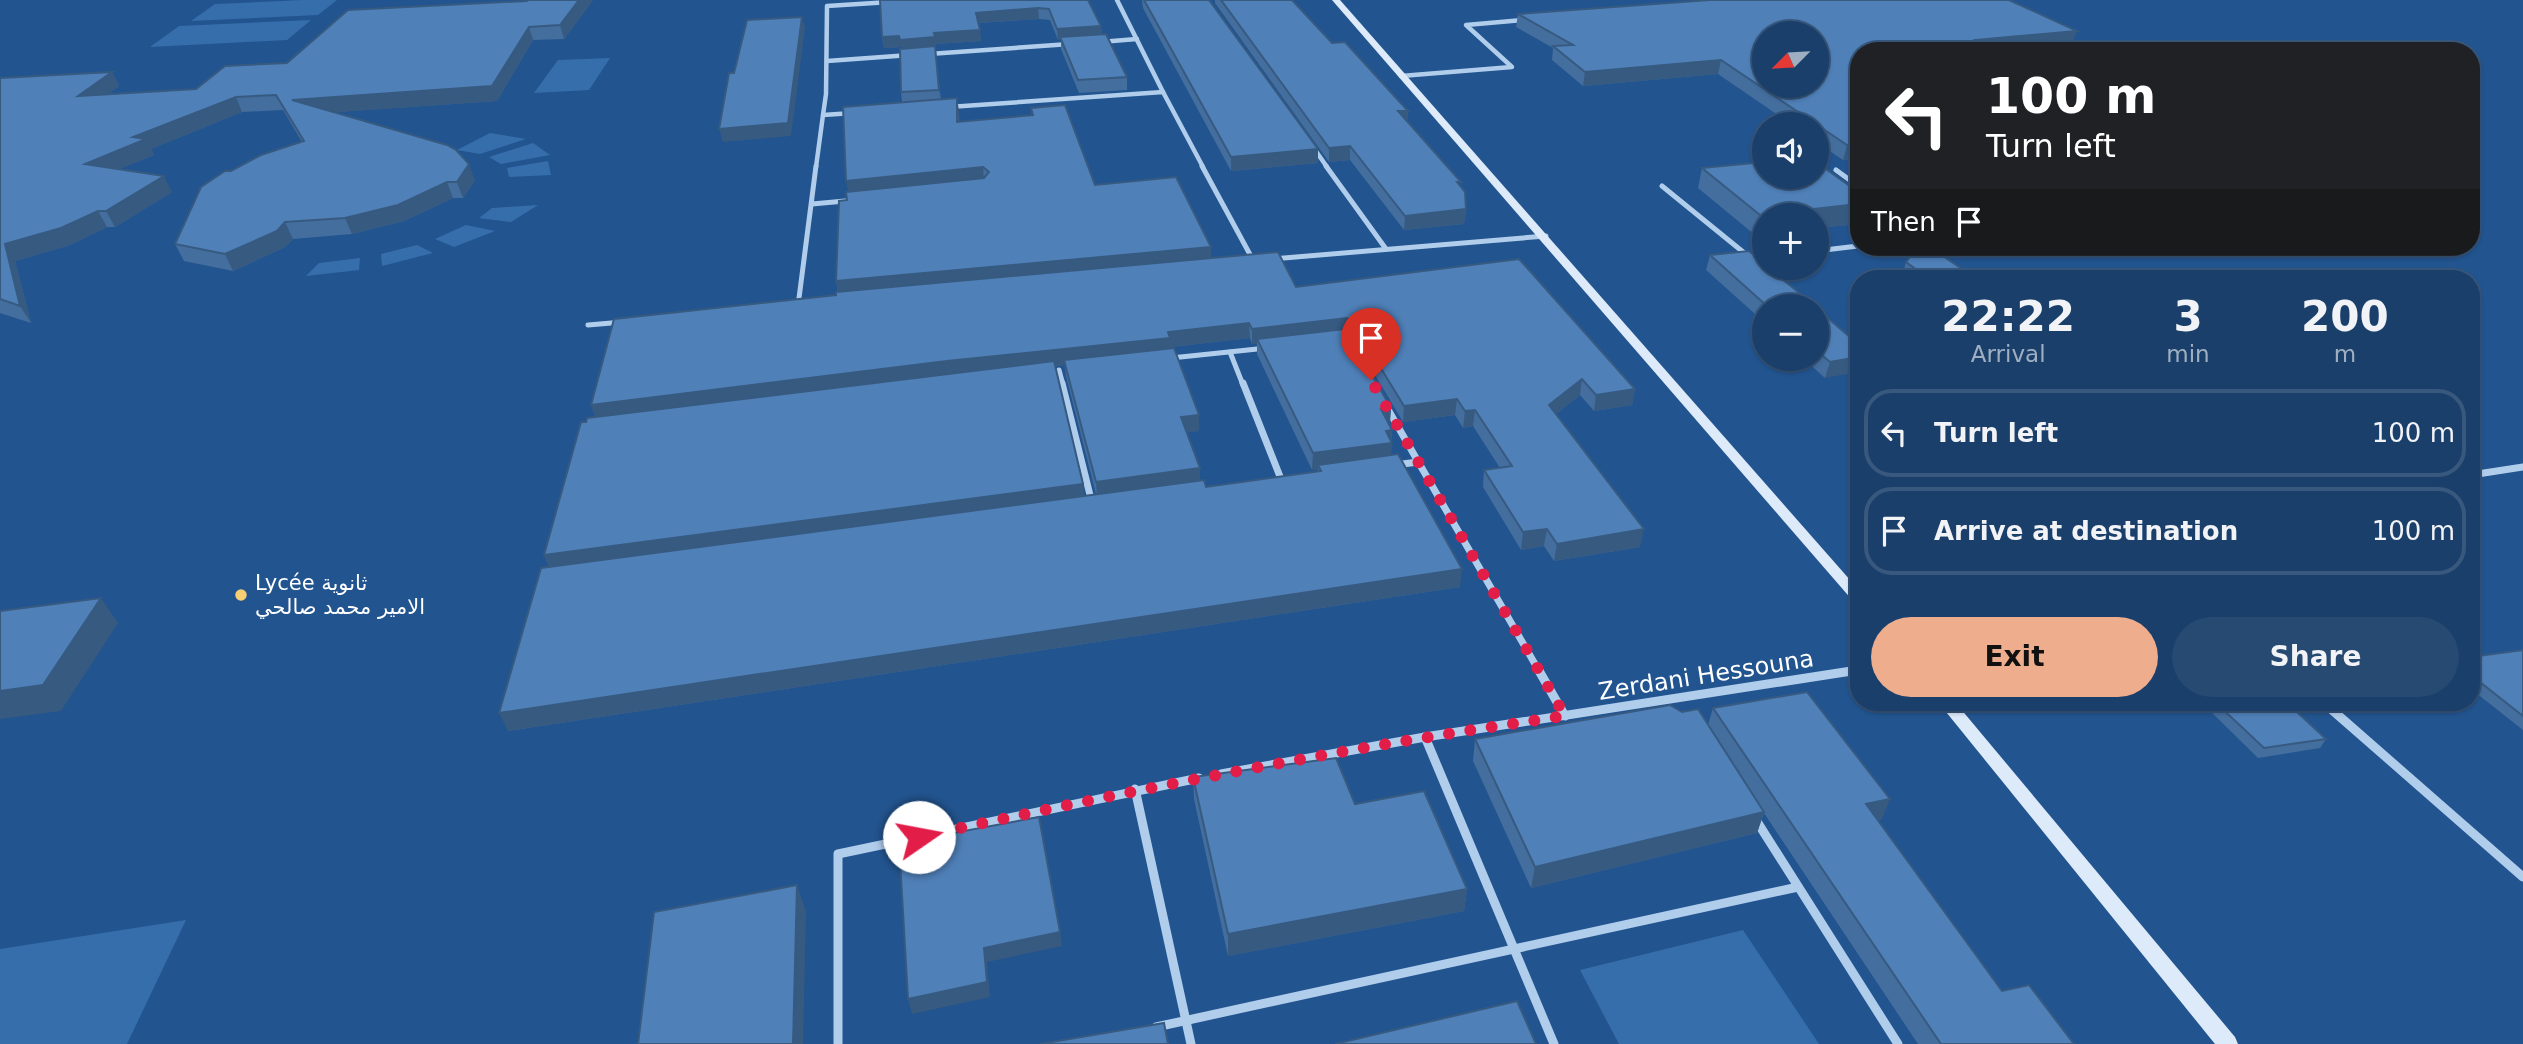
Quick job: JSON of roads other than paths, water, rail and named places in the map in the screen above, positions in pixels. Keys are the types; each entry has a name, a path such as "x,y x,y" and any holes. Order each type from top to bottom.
{"main road":[{"path":"1336,0 1546,236 1850,589"},
{"path":"1953,711 2228,1044"}],"street":[{"path":"1117,0 1253,260"},
{"path":"798,306 826,94 827,6 891,2"},
{"path":"1401,75 1512,66 1466,25 1535,19"},
{"path":"1098,42 1137,39"},
{"path":"827,61 1072,44"},
{"path":"939,107 1163,92"},
{"path":"823,115 861,112"},
{"path":"1308,139 1386,249"},
{"path":"1836,170 1850,180"},
{"path":"1662,186 1751,258"},
{"path":"812,204 852,200"},
{"path":"1240,262 1546,236"},
{"path":"1829,249 1850,247"},
{"path":"785,307 811,305"},
{"path":"588,325 628,321"},
{"path":"1164,359 1282,346"},
{"path":"1230,352 1281,479"},
{"path":"1045,372 1072,369"},
{"path":"1059,370 1092,504"},
{"path":"1380,395 1565,716"},
{"path":"1391,465 1418,462"},
{"path":"2480,474 2523,467"},
{"path":"1268,481 1295,478"},
{"path":"1079,506 1106,502"},
{"name":"Zerdani Hessouna","path":"838,1044 838,854 1135,789 1425,737 1850,671"},
{"path":"1681,699 1688,711"},
{"path":"2333,711 2523,877"},
{"path":"1425,737 1554,1044"},
{"path":"1135,789 1191,1044"},
{"path":"1747,805 1898,1044"},
{"path":"1149,1028 1798,887"}],"place":[{"name":"Lycée ثانوية الامير محمد صالحي","path":"241,595"}]}
